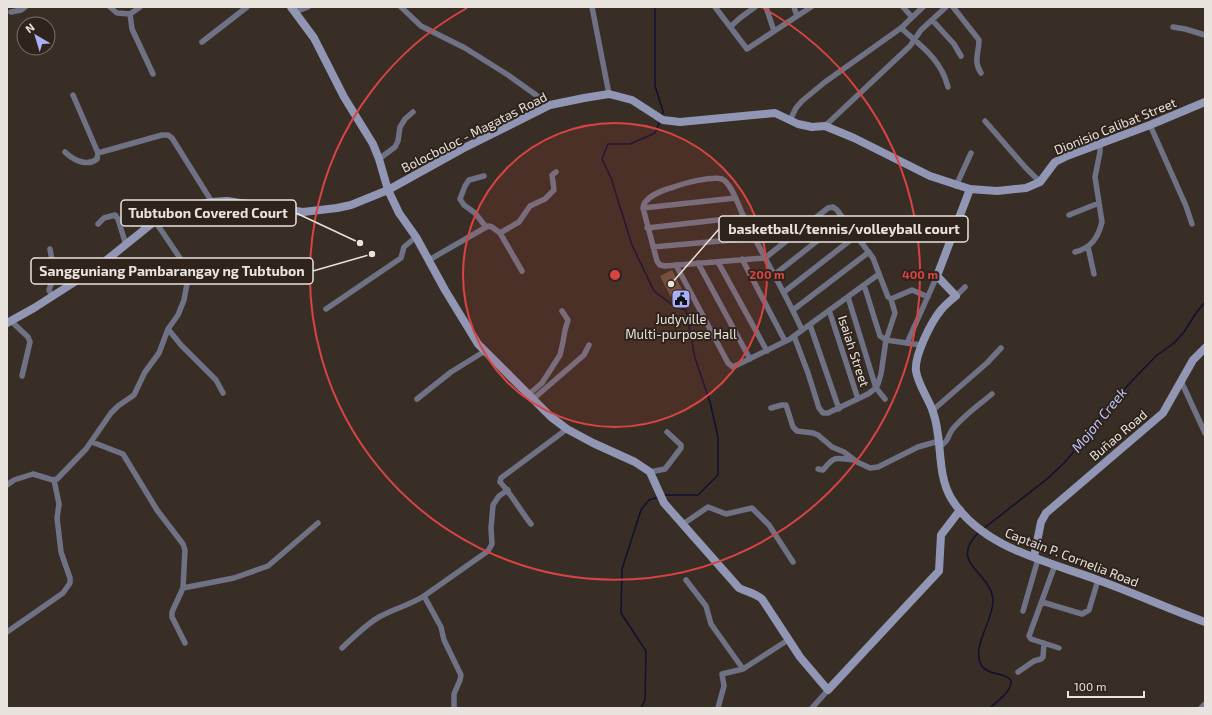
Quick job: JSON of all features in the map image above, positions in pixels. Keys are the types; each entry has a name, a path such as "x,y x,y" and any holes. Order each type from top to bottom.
{"street":[{"path":"11,12 21,10 25,7"},
{"path":"110,7 117,13 130,14 140,7"},
{"path":"202,42 247,7"},
{"path":"308,7 293,9 314,38 344,97 373,144 388,190 399,213 416,237 467,328 478,344 530,397 551,417 567,429 593,443 635,462 650,472 660,495 683,524 739,588 756,594 762,599 800,657 828,690"},
{"path":"401,7 421,26 465,48 508,75 550,105"},
{"path":"592,7 609,94"},
{"path":"715,7 747,49 811,7"},
{"path":"730,27 755,7"},
{"path":"766,7 774,31"},
{"path":"794,7 797,16"},
{"path":"903,7 911,16"},
{"path":"790,120 796,108 802,101 825,82 901,28 911,16 922,7"},
{"path":"825,126 916,40 922,30 946,7"},
{"path":"953,7 979,40 976,63 981,73"},
{"path":"130,14 132,29 153,74"},
{"path":"933,20 954,44 961,56"},
{"path":"901,28 916,40 934,58 942,70 948,87"},
{"path":"1173,28 1185,29 1205,35"},
{"name":"Bolocboloc - Magatas Road","path":"9,322 34,308 98,267 155,221 192,206 227,201 303,212 351,205 388,190 462,149 550,105 609,94 632,100 660,118 688,121 720,119 770,112 798,124 812,127 825,126 854,138 930,176 970,190"},
{"path":"65,152 77,161 89,163 97,159 98,153 73,95"},
{"name":"Dionisio Calibat Street","path":"1040,182 1055,162 1067,156 1150,125 1205,102"},
{"path":"379,160 395,147 398,142 400,127 405,119 413,112"},
{"path":"907,343 937,276 970,190 1004,190 1026,188 1040,182 985,121"},
{"path":"1150,125 1186,206 1192,224"},
{"path":"98,153 162,135 168,135 172,138 212,202"},
{"path":"1075,252 1083,250 1096,240 1102,222 1095,177 1100,144"},
{"path":"956,186 971,152"},
{"path":"500,233 520,222 530,206 545,199 554,190 552,175 556,172"},
{"path":"484,176 469,180 460,199 464,205 475,213 486,228"},
{"path":"794,336 820,411 825,413 839,408 876,388 881,374 886,340 895,313 891,299 888,297 869,252 835,208 828,208 765,258 665,266 660,265 657,261 642,208 644,202 658,193 684,184 703,180 718,179 724,181 735,198 754,238 765,258 774,275 784,292 802,330"},
{"path":"642,208 735,198"},
{"path":"1069,215 1099,203"},
{"path":"98,224 104,218 115,215 126,245"},
{"path":"647,228 744,217"},
{"path":"774,275 845,220"},
{"path":"7,485 14,480 33,474 54,480 60,478 92,442 111,413 134,395 146,372 159,353 168,329 178,315 184,300 188,270 155,221"},
{"path":"429,260 490,226 500,233 522,271"},
{"path":"784,292 857,235"},
{"path":"326,309 401,258 404,247 416,237"},
{"path":"653,247 754,238"},
{"path":"1088,247 1094,274"},
{"path":"50,249 54,276 48,290 52,296"},
{"path":"793,310 869,252"},
{"path":"742,259 785,341"},
{"path":"718,262 767,351"},
{"path":"698,263 750,359"},
{"path":"676,265 728,363 735,367 794,336 879,274"},
{"path":"937,276 956,296 965,287"},
{"path":"864,285 879,333 886,340 921,345"},
{"path":"891,299 912,290 928,297"},
{"name":"Captain P. Cornelia Road","path":"956,296 940,311 921,345 916,363 916,373 933,410 947,488 960,510 978,528 1008,547 1205,621"},
{"path":"848,297 876,388 885,398"},
{"name":"Isaiah Street","path":"830,310 858,399"},
{"path":"530,397 542,383 560,355 564,330 568,320 562,311"},
{"path":"9,322 28,337 30,342 22,376"},
{"path":"810,325 839,408"},
{"path":"168,329 181,345 216,380 222,393"},
{"path":"530,397 584,355 589,345"},
{"path":"933,410 972,377 1001,348"},
{"name":"Buñao Road","path":"1036,558 1041,522 1046,513 1163,413 1193,360 1205,348"},
{"path":"417,399 451,372 485,351"},
{"path":"1181,381 1205,433"},
{"path":"771,408 786,405 793,426 797,431 818,435 832,447 844,452 853,460 870,468 878,467 918,447 944,444 949,438 951,431 992,394"},
{"path":"531,524 518,507 508,490 500,482 501,478 567,429"},
{"path":"650,472 665,469 681,448 681,445 667,432"},
{"path":"92,442 123,454 157,510 183,544 183,588 172,612 172,617 185,642"},
{"path":"818,469 823,470 834,458 853,460"},
{"path":"7,632 63,593 70,583 70,578 61,552 57,518 59,504 54,480"},
{"path":"342,648 379,617 416,601 454,574 476,561 491,548 491,528 494,505 499,496 508,490"},
{"path":"683,524 708,507 726,514 752,508 769,525 793,562"},
{"path":"812,708 939,571 941,535 960,510"},
{"path":"183,588 234,578 268,566 318,523"},
{"path":"1023,611 1036,558"},
{"path":"1055,565 1029,636 1031,639 1059,648"},
{"path":"686,580 706,606 711,624 743,669"},
{"path":"1042,602 1082,614 1085,613 1089,610 1098,580"},
{"path":"424,596 441,626 444,640 461,675 454,694 454,708"},
{"path":"718,708 724,686 722,674 743,669 788,640"},
{"path":"1018,672 1034,661 1043,657 1044,643"},
{"path":"1201,708 1205,704"}],"shaded area":[{"path":"672,270 683,291 671,297 660,276"}],"waterway":[{"path":"655,7 655,86 663,111 662,116"},
{"path":"660,121 655,133 630,144 608,144 602,159 611,178 632,245 654,291 675,307 686,310 695,358 710,402 718,437 718,475 698,495 664,495"},
{"name":"Mojon Creek","path":"983,529 1047,479 1064,463 1083,441 1101,416 1129,384 1156,356 1174,343 1184,332 1205,302"},
{"path":"641,708 645,700 646,651 621,613 622,569 641,510 649,500 659,497"},
{"name":"Mojon Creek","path":"979,532 970,543 967,552 973,567 991,590 993,600 990,616 980,642 979,659 982,666 988,671 1004,675 1011,680 1011,684 1007,692 990,708"}],"place":[{"name":"Tubtubon Covered Court","path":"360,243"},
{"name":"Sangguniang Pambarangay ng Tubtubon","path":"372,254"},
{"name":"basketball/tennis/volleyball court","path":"671,284"},
{"name":"Judyville Multi-purpose Hall","path":"681,299"}]}
